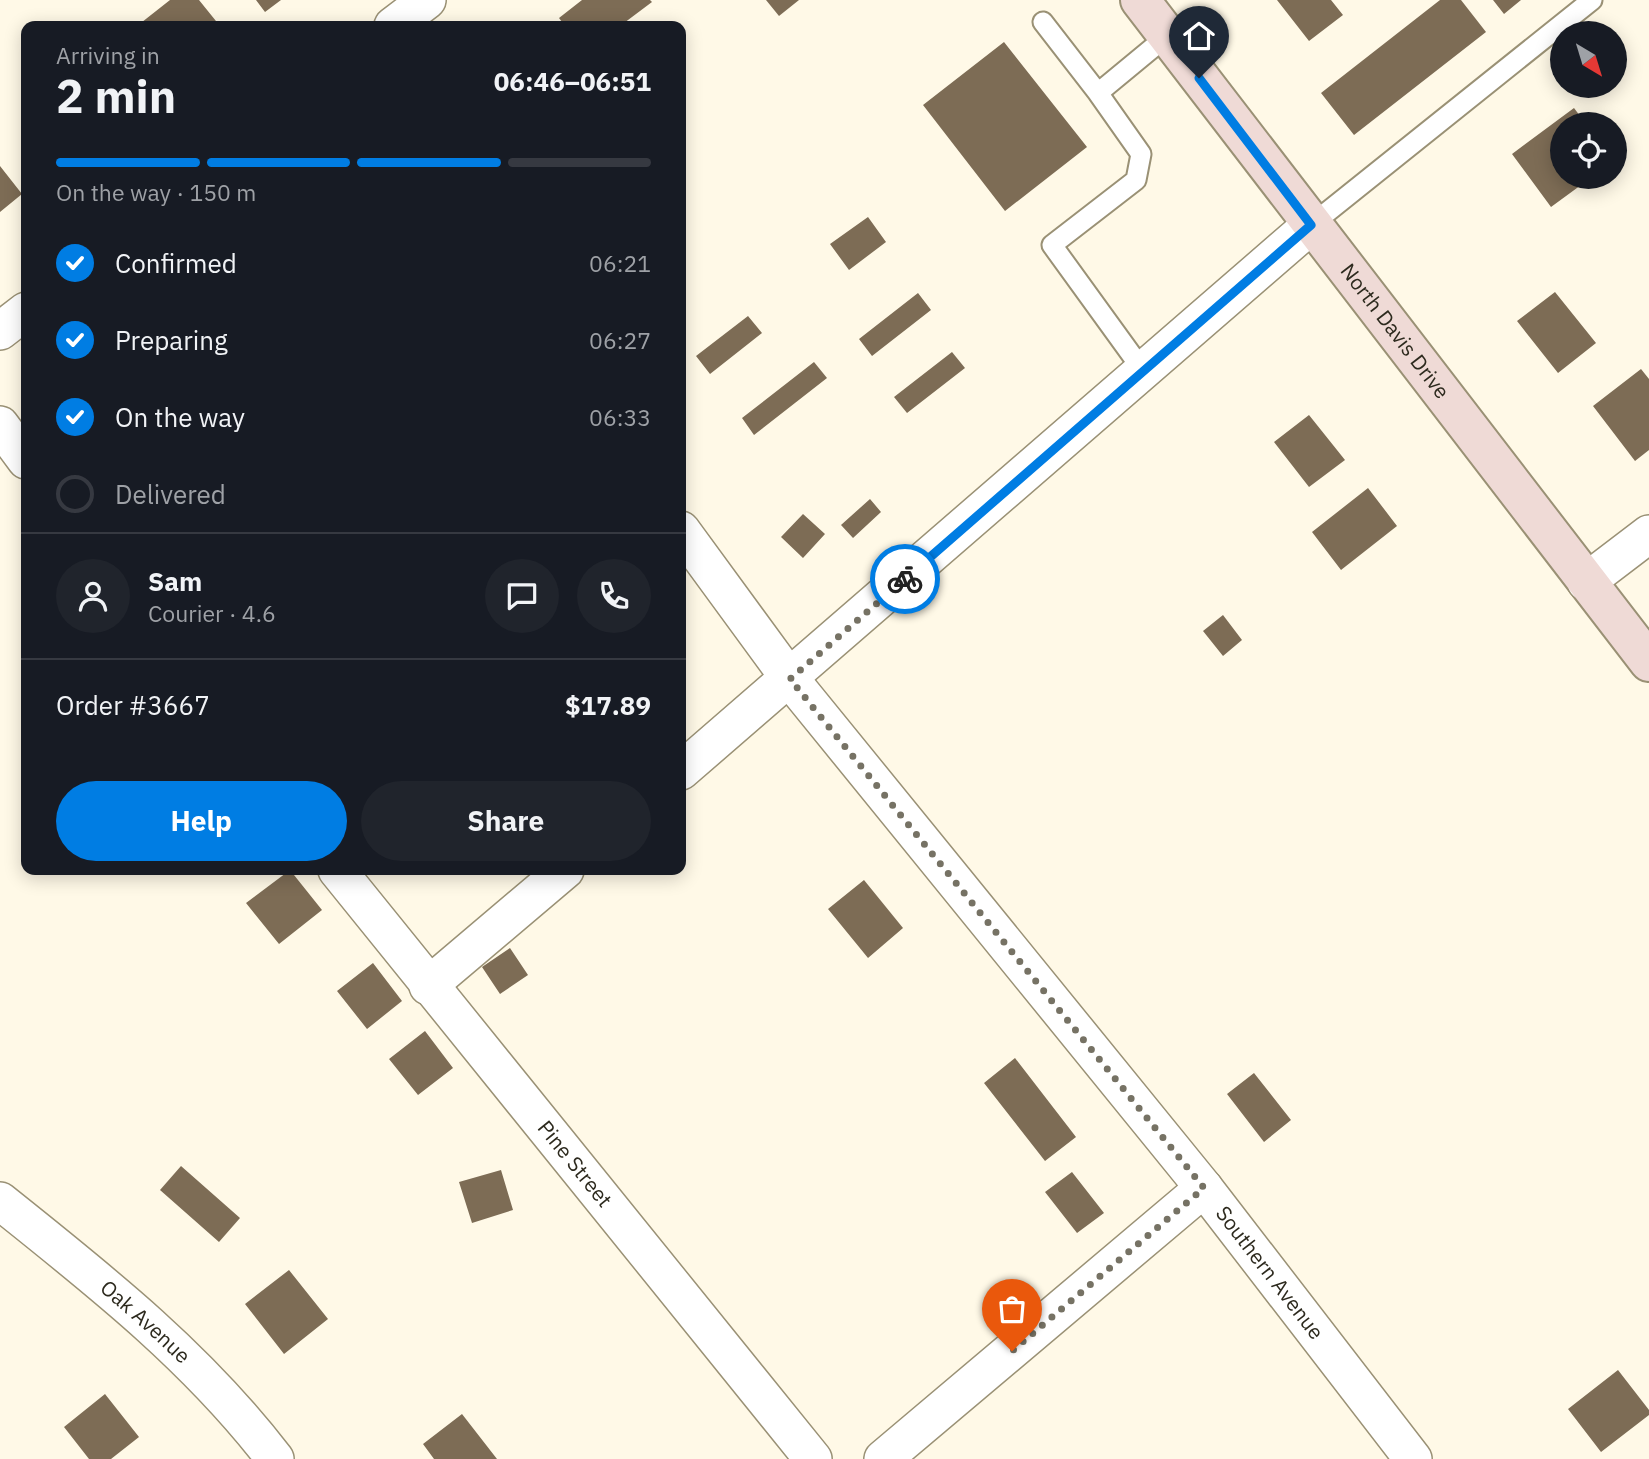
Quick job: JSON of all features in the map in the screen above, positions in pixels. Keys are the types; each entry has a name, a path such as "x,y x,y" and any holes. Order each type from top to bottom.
{"main road":[{"name":"North Davis Drive","path":"1140,0 1649,662"}],"street":[{"path":"400,21 427,0"},
{"path":"686,767 1311,225"},
{"path":"0,331 21,315"},
{"path":"0,425 21,453"},
{"path":"1586,582 1649,534"},
{"name":"Southern Avenue","path":"686,537 790,679 1204,1188 1413,1459"},
{"name":"Pine Street","path":"341,875 813,1459"},
{"path":"428,986 559,875"},
{"path":"883,1459 1204,1188"},
{"name":"Oak Avenue","path":"0,1201 138,1312 237,1410 275,1459"}],"lane":[{"path":"1311,225 1592,0"},
{"path":"1043,22 1098,93 1140,154 1136,180 1052,245 1144,372"},
{"path":"1098,93 1167,36"}],"building":[{"path":"170,0 199,0 216,21 143,21"},
{"path":"256,0 281,0 265,12"},
{"path":"582,0 652,2 627,21 561,21 559,18"},
{"path":"766,0 799,0 779,16"},
{"path":"1277,0 1331,0 1343,15 1309,41"},
{"path":"1440,0 1461,0 1486,32 1354,135 1321,93"},
{"path":"1493,0 1521,0 1504,14"},
{"path":"1004,42 1087,147 1005,211 923,105"},
{"path":"1550,126 1550,189 1576,189 1551,207 1512,154"},
{"path":"0,166 21,195 0,212"},
{"path":"868,217 886,242 849,270 830,244"},
{"path":"1555,292 1596,343 1558,373 1517,321"},
{"path":"918,293 931,310 872,356 859,339"},
{"path":"748,316 762,333 710,374 696,356"},
{"path":"952,352 965,368 907,413 894,397"},
{"path":"814,362 827,378 754,435 742,418"},
{"path":"1641,369 1649,379 1649,450 1635,461 1593,406"},
{"path":"1309,415 1345,460 1309,487 1274,442"},
{"path":"1368,488 1397,526 1341,570 1312,532"},
{"path":"870,499 881,512 853,538 841,525"},
{"path":"803,514 825,534 803,558 781,537"},
{"path":"1223,615 1242,640 1223,656 1203,631"},
{"path":"283,875 294,875 322,910 279,944 246,903"},
{"path":"864,880 903,928 868,958 828,909"},
{"path":"510,948 528,975 500,994 482,967"},
{"path":"373,963 402,1001 367,1029 337,991"},
{"path":"425,1031 453,1068 418,1095 389,1059"},
{"path":"1015,1058 1076,1137 1045,1161 984,1083"},
{"path":"1254,1073 1291,1120 1264,1142 1227,1094"},
{"path":"181,1166 240,1218 219,1242 160,1190"},
{"path":"501,1170 513,1210 472,1223 459,1182"},
{"path":"1072,1172 1104,1213 1077,1233 1045,1192"},
{"path":"289,1270 328,1319 284,1354 245,1304"},
{"path":"1618,1370 1649,1410 1649,1415 1601,1452 1568,1409"},
{"path":"105,1394 139,1437 111,1459 89,1459 64,1427"},
{"path":"462,1414 497,1459 434,1459 423,1444"}],"way so far":[{"path":"905,579 790,679 1204,1188 1012,1351"}],"route":[{"path":"905,579 1311,225 1199,78"}]}
